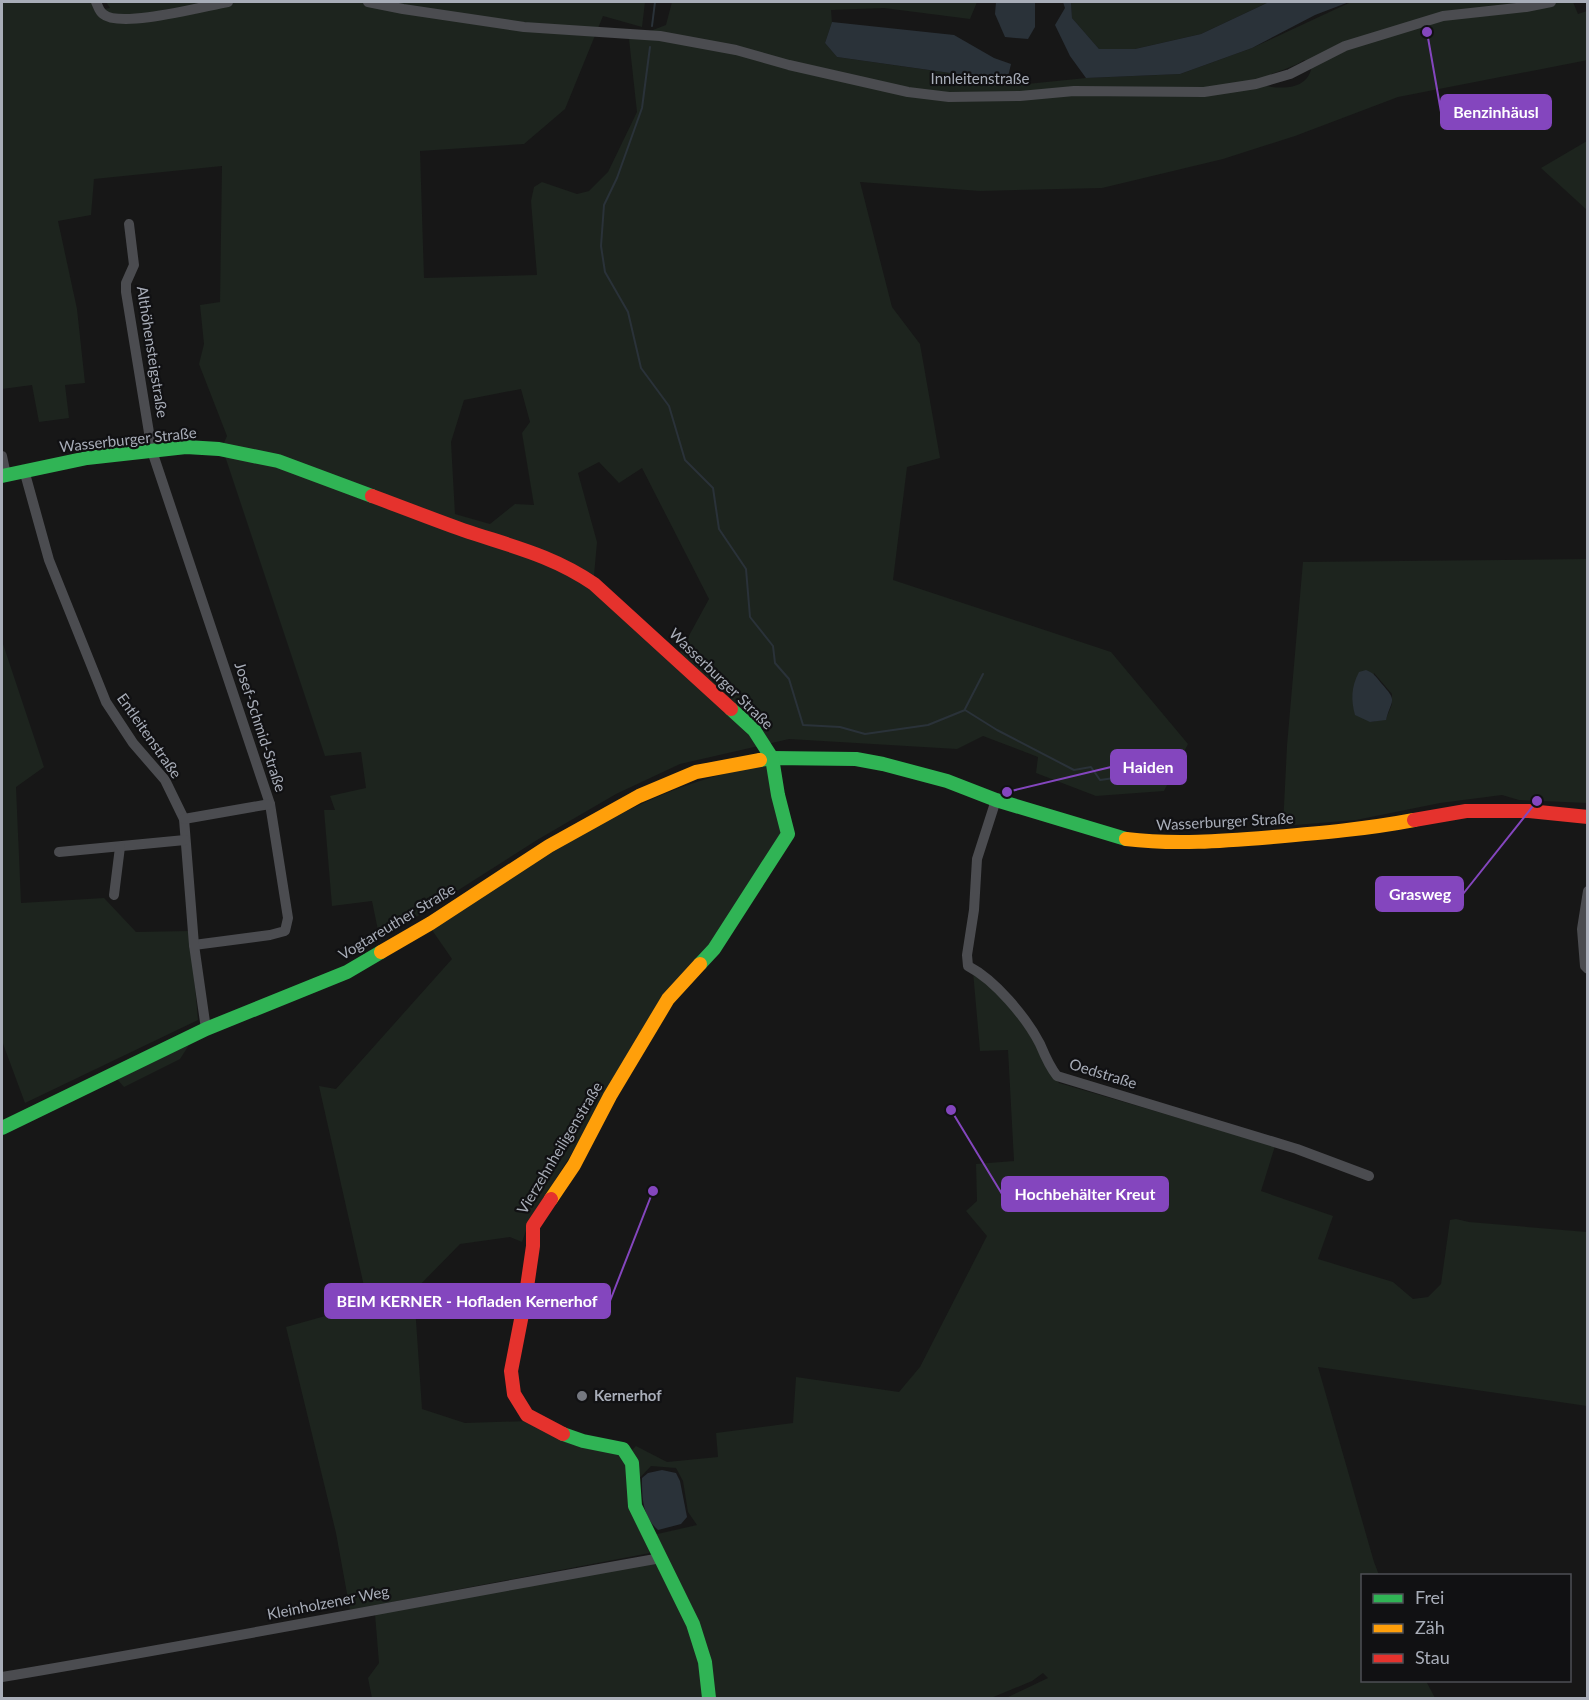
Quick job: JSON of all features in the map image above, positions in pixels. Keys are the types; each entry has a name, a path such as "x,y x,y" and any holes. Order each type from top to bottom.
{"street":[{"path":"96,2 101,13 106,16 131,19 165,15 228,2"},
{"name":"Innleitenstraße","path":"368,2 524,27 660,36 736,50 789,65 908,92 948,97 1020,96 1074,91 1204,92 1256,84 1290,74 1345,46 1443,16 1551,2"},
{"name":"Althöhensteigstraße","path":"129,224 134,265 126,283 126,292 152,450"},
{"name":"Wasserburger Straße","path":"4,476 87,458 186,447 219,449 278,461 464,531 540,554 578,573 594,584 754,730 772,758 856,759 883,764 947,781 996,800 1126,839 1162,843 1367,829 1466,811 1529,811 1587,817"},
{"name":"Josef-Schmid-Straße","path":"152,450 270,804 288,918 285,931 194,945"},
{"path":"2,456 4,476"},
{"name":"Entleitenstraße","path":"24,470 49,560 106,702 133,743 165,780 184,819 194,945 206,1029"},
{"name":"Vogtareuther Straße","path":"2,1128 206,1029 347,972 431,923 549,846 639,796 696,772 772,758"},
{"name":"Vierzehnheiligenstraße","path":"709,1698 705,1662 693,1624 635,1506 632,1463 622,1449 583,1441 556,1431 527,1415 514,1394 510,1371 526,1294 533,1246 533,1226 574,1165 610,1096 668,999 714,950 788,834 772,758"},
{"name":"Oedstraße","path":"996,800 977,859 968,966 978,971 1009,999 1039,1043 1048,1065 1057,1076 1297,1149 1369,1176"},
{"path":"184,819 270,804"},
{"path":"59,852 185,840"},
{"path":"114,896 120,847"},
{"path":"1587,891 1582,929 1587,969"},
{"name":"Kleinholzener Weg","path":"2,1677 661,1558"}],"shaded area":[{"path":"2,2 91,2 95,11 110,8 106,2 645,2 642,27 603,16 565,109 524,144 420,151 424,278 537,275 531,201 534,187 542,182 577,194 589,191 608,172 637,112 629,39 666,25 672,2 977,2 970,19 884,8 831,10 832,22 825,43 837,57 1027,84 1086,78 1180,74 1252,48 1351,2 1573,2 1578,14 1587,11 1588,60 1398,97 1295,136 1223,159 1102,188 980,191 860,182 892,307 920,344 940,458 907,467 893,580 1111,652 1188,744 1164,791 1096,796 1036,773 1038,757 983,736 957,749 789,739 680,764 616,794 537,840 380,940 372,901 332,906 324,810 335,810 330,796 366,788 361,752 325,756 222,447 227,436 199,364 204,344 200,305 220,302 222,166 94,179 91,215 58,221 77,309 85,383 65,385 69,418 39,422 32,385 2,389","holes":["1304,60 1312,65 1310,73 1300,84 1278,88 1262,85 1262,79","521,389 530,422 522,433 534,505 515,504 490,524 455,514 451,442 464,400","599,462 619,483 642,468 709,599 679,654 594,576 597,542 578,473"]},
{"path":"996,2 1035,2 1035,27 1028,39 1005,37 995,14"},
{"path":"1063,2 1071,2 1072,18 1099,49 1135,49 1201,34 1269,2 1349,2 1315,15 1252,48 1180,74 1086,78 1070,56 1055,25 1065,8"},
{"path":"1071,2 1269,2 1201,34 1135,49 1099,49 1072,18"},
{"path":"832,22 954,35 994,58 1011,64 1007,81 837,57 825,43"},
{"path":"1587,141 1587,210 1541,168"},
{"path":"1587,559 1587,803 1519,800 1502,795 1440,803 1356,820 1283,826 1287,746 1303,562","holes":["1374,673 1392,694 1392,704 1386,719 1371,722"]},
{"path":"2,641 44,767 16,787 21,903 104,898 136,932 190,931 198,1020 25,1103 2,1041"},
{"path":"1366,670 1375,675 1392,697 1386,720 1370,722 1355,715 1352,699 1354,683 1359,672"},
{"path":"768,765 782,831 712,946 598,1111 529,1222 522,1242 510,1237 460,1244 414,1291 422,1409 465,1423 528,1421 626,1457 650,1553 350,1610 336,1533 286,1327 368,1304 319,1086 336,1089 452,959 432,930 551,853 634,807 677,789 722,775"},
{"path":"973,971 1006,1001 1039,1046 1046,1067 1059,1083 1275,1146 1261,1191 1333,1216 1318,1259 1393,1282 1413,1299 1428,1297 1441,1284 1450,1220 1587,1232 1587,1406 1318,1367 1379,1574 1361,1574 1361,1682 1427,1682 1435,1698 1006,1698 1048,1678 1043,1673 1032,1681 991,1698 713,1698 711,1679 653,1535 697,1525 688,1512 683,1481 676,1468 651,1466 636,1482 629,1453 636,1446 667,1462 718,1457 716,1433 793,1423 796,1377 899,1392 920,1367 987,1236 966,1211 977,1201 976,1164 1014,1161 1008,1050 980,1051"},
{"path":"189,1045 180,1059 124,1087 117,1079"},
{"path":"662,1470 676,1473 680,1481 687,1517 681,1524 658,1530 646,1512 642,1478 648,1473"},
{"path":"653,1563 658,1564 692,1631 706,1698 372,1698 368,1678 379,1663 375,1614"}],"waterway":[{"path":"652,26 655,2"},
{"path":"650,47 642,108 617,178 604,205 601,246 605,272 628,312 641,368 669,406 685,460 713,488 719,529 746,569 750,617 773,646 775,663 789,679 803,725 840,727 865,734 928,725 965,710 997,730 1074,770 1091,767 1100,780 1135,775 1144,768 1167,764 1173,757"},
{"path":"965,709 983,674"}],"traffic: fast":[{"path":"2,476 87,458 186,447 219,449 278,461 372,496"},
{"path":"700,964 714,949 788,834 772,758 754,730 731,709"},
{"path":"760,760 772,758 856,759 883,764 947,781 996,800 1126,839"},
{"path":"2,1128 206,1029 347,972 381,952"},
{"path":"563,1434 583,1441 623,1449 632,1463 635,1506 693,1624 705,1662 709,1698"}],"traffic: slow":[{"path":"381,952 431,923 549,846 639,796 696,772 760,760"},
{"path":"1126,839 1181,842 1236,840 1344,830 1414,820"},
{"path":"551,1199 574,1165 610,1096 668,999 700,964"}],"traffic: jam":[{"path":"372,496 546,558 578,574 594,584 731,709"},
{"path":"1414,820 1466,811 1529,811 1588,817"},
{"path":"551,1199 533,1226 533,1246 526,1294 511,1371 514,1394 527,1415 563,1434"}],"place":[{"name":"Benzinhäusl","path":"1427,32"},
{"name":"Haiden","path":"1007,792"},
{"name":"Grasweg","path":"1537,801"},
{"name":"Hochbehälter Kreut","path":"951,1110"},
{"name":"BEIM KERNER - Hofladen Kernerhof","path":"653,1191"},
{"name":"Kernerhof","path":"582,1396"}]}
